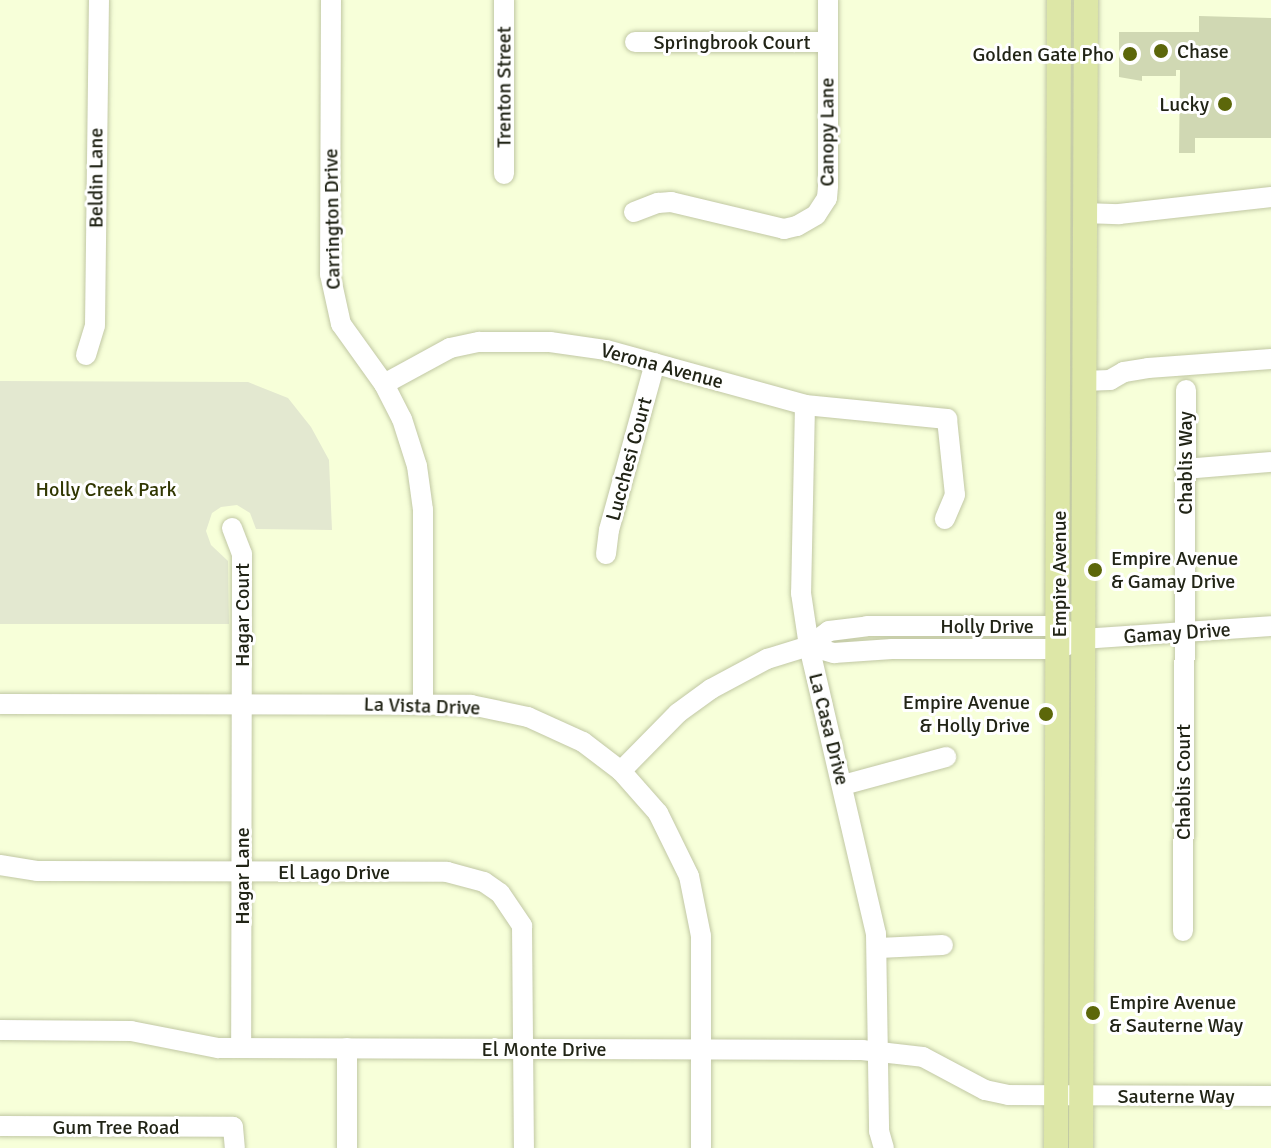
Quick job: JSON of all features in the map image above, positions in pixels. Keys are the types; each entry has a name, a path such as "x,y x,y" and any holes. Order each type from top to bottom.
{"main road":[{"name":"Empire Avenue","path":"1059,0 1058,638 1068,1096 1081,1148"},
{"name":"Empire Avenue","path":"1056,1148 1068,1096 1082,639 1086,0"},
{"path":"1059,289 1068,320 1068,370 1083,374"}],"street":[{"name":"Beldin Lane","path":"86,355 95,325 99,0"},
{"name":"Carrington Drive","path":"331,0 330,274 334,303 355,348 384,384 410,441 421,486 423,704"},
{"name":"Trenton Street","path":"504,0 504,174"},
{"name":"Canopy Lane","path":"634,212 658,203 671,202 784,229 797,226 816,215 827,198 828,186 828,0"},
{"name":"Springbrook Court","path":"635,42 828,42"},
{"path":"1084,213 1119,214 1271,197"},
{"name":"Verona Avenue","path":"384,384 425,359 479,342 578,345 805,405 947,419 955,495 945,519"},
{"path":"1083,374 1110,380 1124,372 1271,359"},
{"name":"Lucchesi Court","path":"606,554 609,530 655,363"},
{"name":"Chablis Way","path":"1184,633 1186,390"},
{"name":"La Casa Drive","path":"805,405 801,593 809,646 878,948 879,1131 884,1148"},
{"path":"1185,469 1271,462"},
{"name":"Hagar Court","path":"232,528 242,554 242,704"},
{"name":"Holly Drive","path":"621,771 678,713 711,689 767,659 809,646 829,631 867,626 1082,639"},
{"name":"Gamay Drive","path":"1082,639 1271,626"},
{"name":"Chablis Court","path":"1183,931 1184,633"},
{"name":"La Vista Drive","path":"0,704 471,705 528,717 583,742 621,771 664,823 689,876 701,936 701,1148"},
{"name":"Hagar Lane","path":"241,1048 242,704"},
{"path":"843,785 946,757"},
{"name":"El Lago Drive","path":"0,865 37,871 447,872 484,882 500,893 522,926 524,1148"},
{"path":"878,948 943,945"},
{"name":"El Monte Drive","path":"0,1030 118,1030 203,1047 241,1048 878,1051 923,1057 985,1090 1008,1095 1068,1096"},
{"path":"347,1048 347,1148"},
{"name":"Sauterne Way","path":"1068,1096 1271,1096"},
{"name":"Gum Tree Road","path":"0,1126 234,1138"}],"green space":[{"name":"Holly Creek Park","path":"0,381 248,382 288,398 311,427 329,460 332,530 256,529 250,513 237,505 221,507 212,513 206,531 211,545 228,561 229,624 0,624"}],"building":[{"name":"Lucky","path":"1199,16 1271,18 1271,138 1195,138 1195,153 1179,153 1180,70 1176,70 1176,76 1142,76 1142,81 1119,77 1119,32 1199,32"}],"place":[{"name":"Chase","path":"1161,51"},
{"name":"Golden Gate Pho","path":"1130,54"},
{"name":"Lucky","path":"1225,104"},
{"name":"Empire Avenue & Gamay Drive","path":"1095,570"},
{"name":"Empire Avenue & Holly Drive","path":"1046,714"},
{"name":"Empire Avenue & Sauterne Way","path":"1093,1013"}]}
